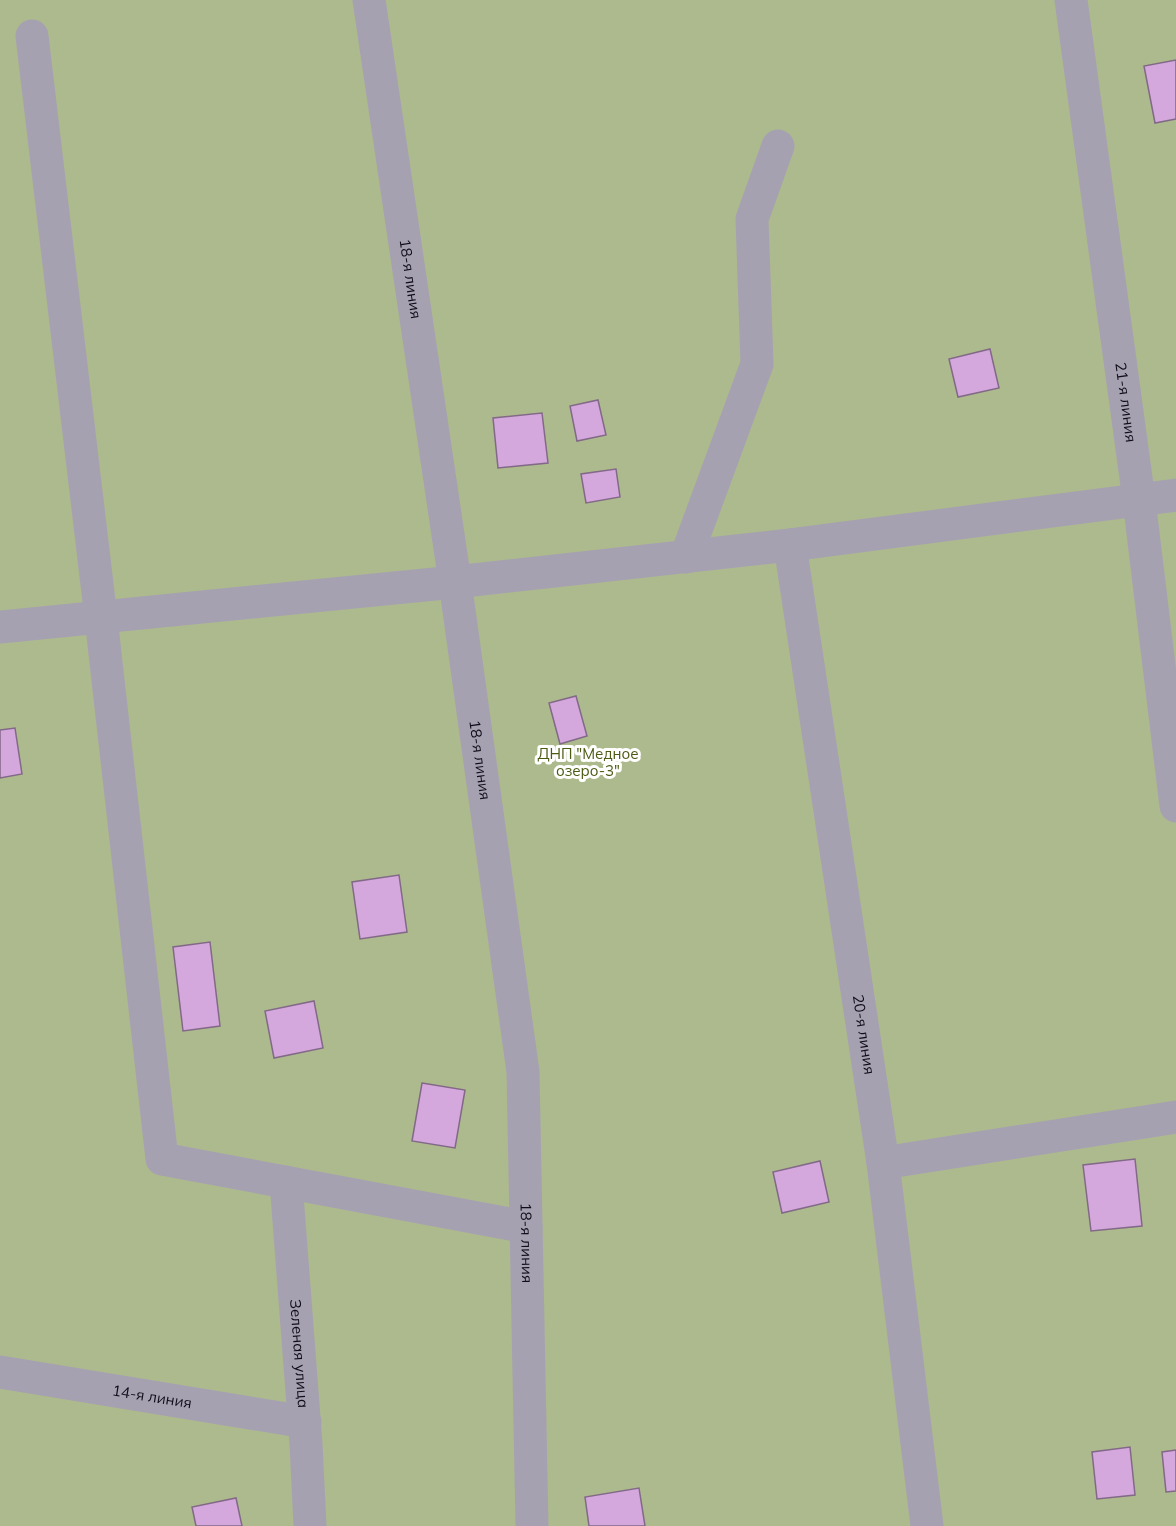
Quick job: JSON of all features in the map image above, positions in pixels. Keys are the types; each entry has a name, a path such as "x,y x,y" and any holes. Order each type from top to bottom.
{"street":[{"name":"18-я линия","path":"369,0 454,582 522,1072 532,1526"},
{"name":"21-я линия","path":"1071,0 1139,500 1176,806"},
{"path":"32,36 162,1159 526,1227"},
{"path":"686,557 758,364 752,219 778,146"},
{"path":"0,627 686,557 1176,495"},
{"name":"20-я линия","path":"790,545 883,1163 927,1526"},
{"path":"883,1163 1176,1117"},
{"name":"Зеленая улица","path":"286,1182 305,1422 310,1526"},
{"name":"14-я линия","path":"0,1372 305,1422"}],"green space":[{"name":"ДНП \"Медное озеро-3\"","path":"0,0 1176,0 1176,1526 0,1526"}],"building":[{"path":"1176,60 1176,119 1155,123 1144,66"},
{"path":"990,349 999,388 958,397 949,359"},
{"path":"598,400 606,435 577,441 570,406"},
{"path":"542,413 548,463 498,468 493,418"},
{"path":"616,469 620,497 586,503 581,474"},
{"path":"576,696 587,736 560,744 549,703"},
{"path":"15,728 22,774 0,778 0,730"},
{"path":"399,875 407,932 360,939 352,882"},
{"path":"210,942 220,1026 183,1031 173,947"},
{"path":"314,1001 323,1048 274,1058 265,1011"},
{"path":"422,1083 465,1090 455,1148 412,1141"},
{"path":"1135,1159 1142,1226 1091,1231 1083,1165"},
{"path":"820,1161 829,1202 782,1213 773,1172"},
{"path":"1130,1447 1135,1495 1097,1499 1092,1452"},
{"path":"1176,1450 1176,1491 1166,1492 1162,1452"},
{"path":"639,1488 645,1526 589,1526 585,1497"},
{"path":"236,1498 242,1526 196,1526 192,1507"}]}
